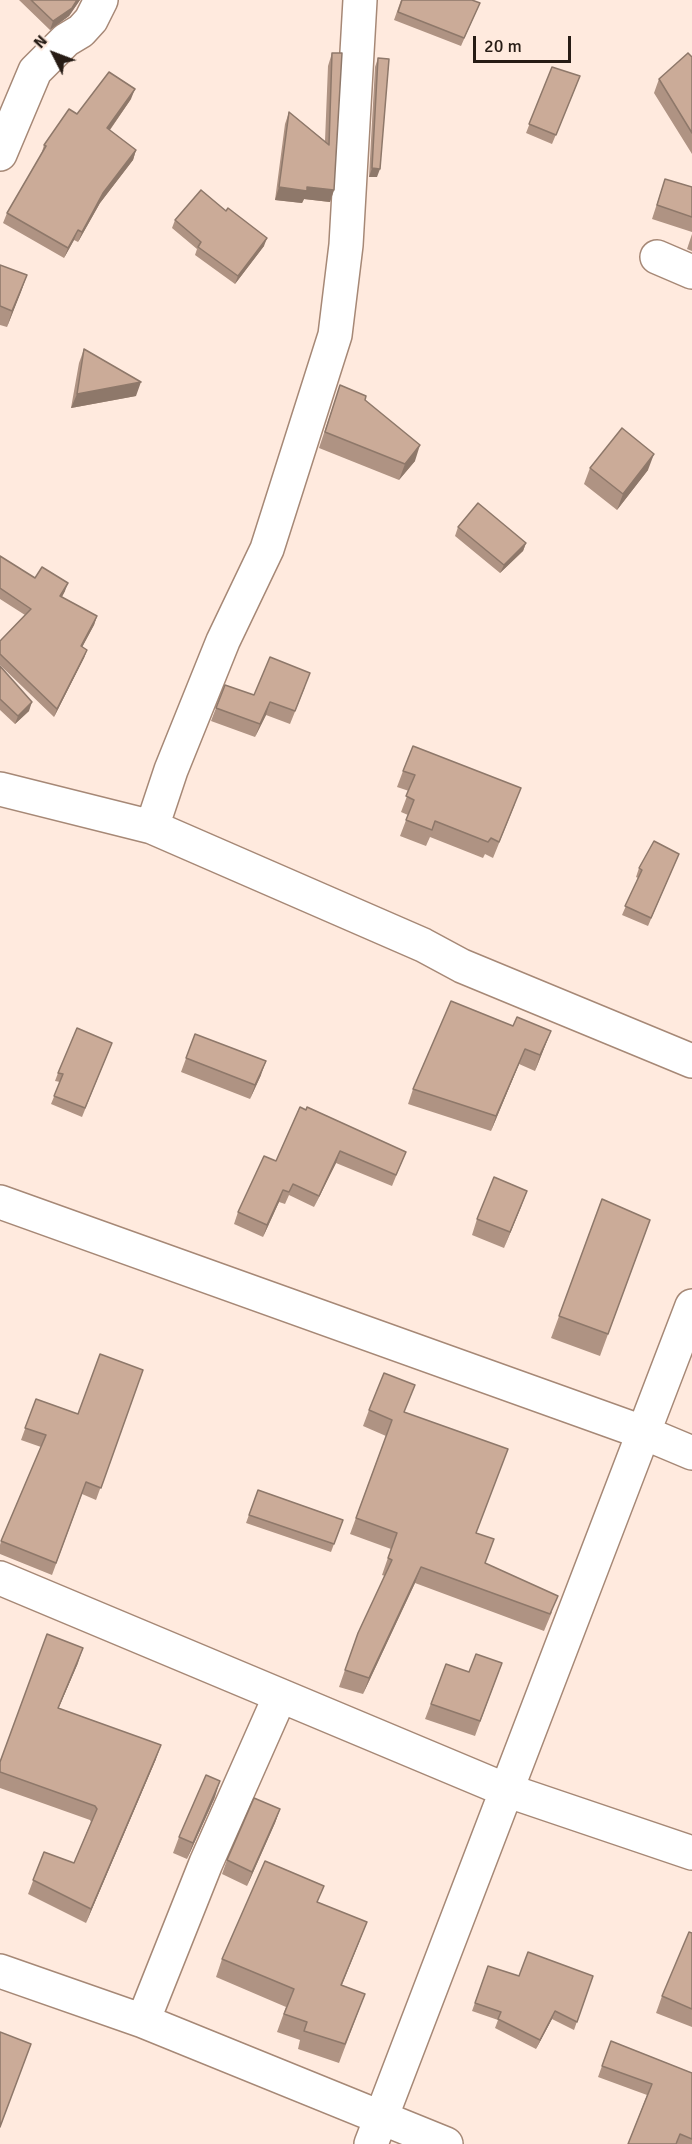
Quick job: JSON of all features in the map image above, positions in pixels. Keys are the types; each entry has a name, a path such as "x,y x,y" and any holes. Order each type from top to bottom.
{"street":[{"path":"4,134 35,71 50,54 81,31 91,20 101,0"},
{"path":"152,827 171,770 222,641 267,549 335,335 346,245 360,0"},
{"path":"657,257 692,272"},
{"path":"0,789 152,827 423,945 462,966 692,1061"},
{"path":"0,1202 642,1432 692,1453"},
{"path":"377,2131 692,1306"},
{"path":"0,1578 506,1791 692,1853"},
{"path":"143,2021 207,1863 280,1696"},
{"path":"0,1971 143,2021 377,2131 446,2144"}],"building":[{"path":"31,0 77,0 72,8 53,21"},
{"path":"402,0 472,0 480,3 464,38 398,12"},
{"path":"332,53 342,53 334,190 307,187 307,191 279,187 289,112 329,145"},
{"path":"688,53 692,57 692,133 659,79"},
{"path":"378,58 389,59 380,169 372,168"},
{"path":"552,67 580,76 556,135 529,124"},
{"path":"109,72 135,89 107,128 136,150 103,193 82,232 78,230 68,248 7,213 46,146 44,145 69,109 77,114"},
{"path":"665,179 692,187 692,217 657,205"},
{"path":"201,190 226,211 228,208 267,238 238,276 198,247 201,242 175,220"},
{"path":"0,265 27,275 12,311 0,306"},
{"path":"84,349 141,382 77,394"},
{"path":"340,385 366,396 365,400 420,445 405,464 325,432"},
{"path":"622,428 654,454 623,494 590,468"},
{"path":"478,503 526,543 504,565 458,527"},
{"path":"0,556 35,578 42,567 68,583 60,596 97,616 81,646 87,650 57,709 0,654 0,641 31,609 0,588"},
{"path":"270,657 310,673 295,711 270,702 260,724 216,708 225,685 254,695"},
{"path":"0,666 32,702 18,716 0,699"},
{"path":"413,746 521,788 499,842 491,838 488,842 435,821 432,830 406,820 414,800 406,796 415,775 403,771"},
{"path":"654,841 679,854 651,918 625,906 642,870 639,868"},
{"path":"451,1001 513,1026 517,1017 551,1031 540,1055 525,1049 496,1116 413,1089"},
{"path":"77,1028 112,1043 85,1108 54,1096 63,1074 58,1073"},
{"path":"195,1034 266,1061 255,1085 186,1058"},
{"path":"300,1107 306,1110 307,1107 406,1152 396,1175 340,1151 319,1196 293,1184 289,1192 283,1190 267,1225 238,1212 264,1156 276,1161"},
{"path":"494,1177 527,1191 510,1232 477,1219"},
{"path":"602,1199 650,1220 608,1334 559,1316"},
{"path":"100,1354 143,1370 101,1488 86,1482 56,1563 1,1541 46,1435 25,1428 36,1399 78,1414"},
{"path":"384,1373 415,1385 404,1412 508,1449 476,1533 494,1539 485,1563 558,1596 550,1614 421,1567 369,1678 345,1670 358,1633 392,1560 388,1558 397,1533 356,1518 392,1420 369,1410"},
{"path":"258,1490 343,1520 334,1544 249,1515"},
{"path":"47,1634 83,1648 58,1708 161,1745 91,1909 33,1880 44,1852 74,1863 97,1809 95,1806 0,1772 0,1762"},
{"path":"476,1654 502,1663 480,1721 431,1704 446,1664 469,1672"},
{"path":"206,1775 220,1781 193,1843 179,1837"},
{"path":"254,1798 280,1809 252,1872 227,1860"},
{"path":"265,1861 324,1886 317,1902 367,1922 341,1985 365,1994 345,2044 304,2031 307,2022 284,2014 294,1989 222,1959"},
{"path":"689,1932 692,1933 692,2009 662,1996"},
{"path":"528,1952 593,1976 577,2022 555,2011 540,2040 498,2019 501,2012 475,2003 488,1966 519,1976"},
{"path":"0,2032 31,2044 0,2127"},
{"path":"611,2041 692,2073 692,2139 680,2134 676,2144 628,2144 652,2084 602,2066"}]}
